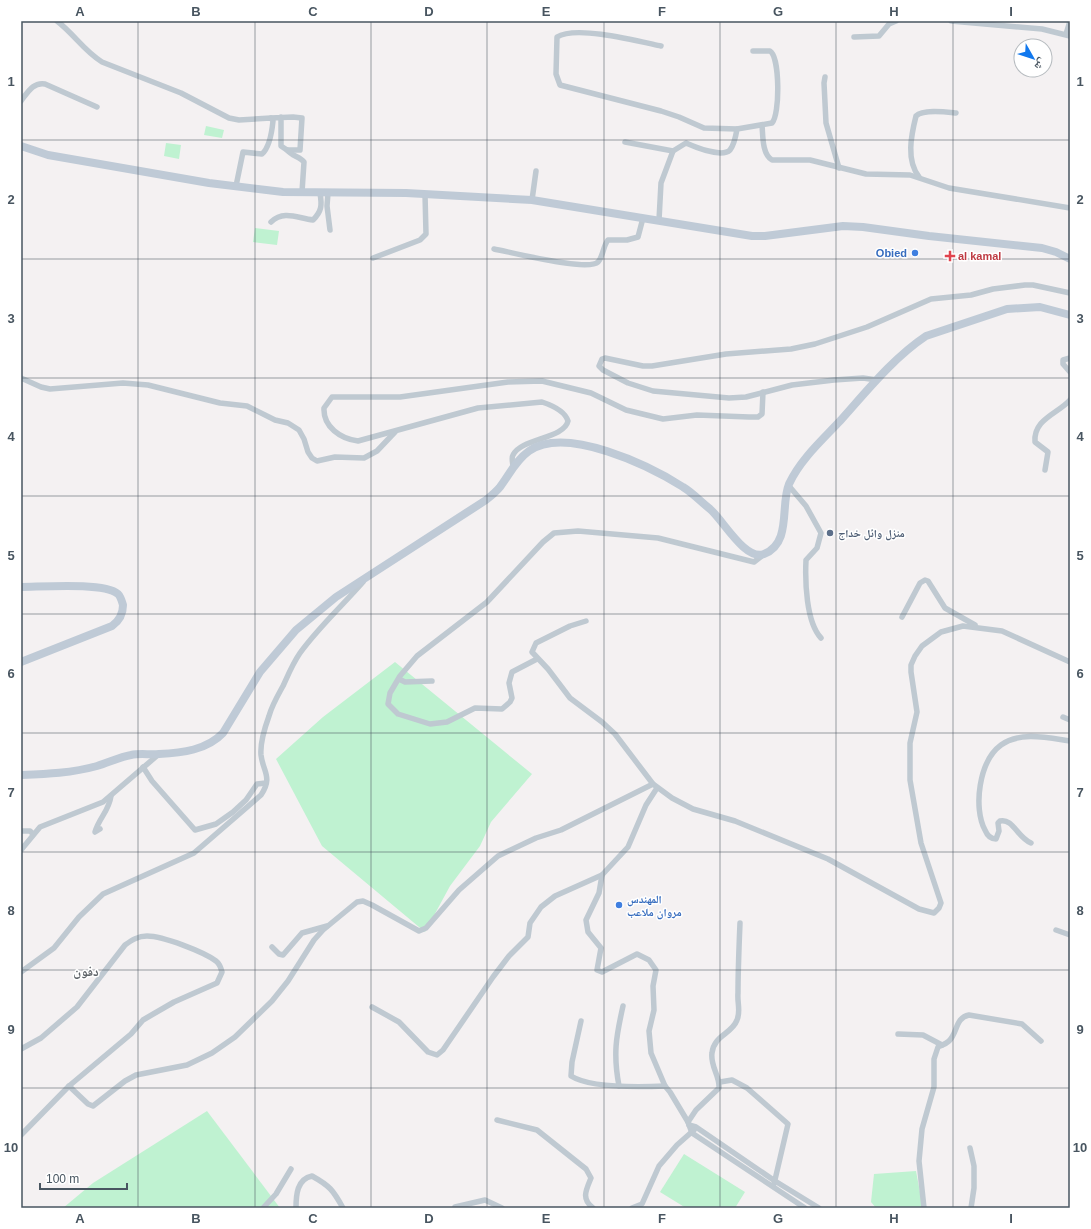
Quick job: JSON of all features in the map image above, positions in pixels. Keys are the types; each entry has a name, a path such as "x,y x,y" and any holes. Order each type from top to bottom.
{"street":[{"path":"57,21 73,34 92,56 102,62 181,93 229,118 239,120 281,117 302,118 300,150 287,150"},
{"path":"854,37 879,36 889,24 896,21"},
{"path":"951,21 1042,29 1068,35 1070,21"},
{"path":"661,46 600,34 564,33 557,37 556,74 560,85 661,111 704,128 737,129 772,123 776,116 775,57 770,51 752,51"},
{"path":"825,77 826,123 839,168"},
{"path":"21,101 31,88 38,83 44,84 97,107"},
{"path":"919,177 913,167 911,154 911,140 916,116 922,113 942,111 956,113"},
{"path":"281,117 280,146 287,150 292,156 301,159 304,162 302,192"},
{"path":"236,186 243,152 262,154 267,149 273,121 271,118"},
{"path":"762,125 764,146 767,155 772,160 810,160 866,174 919,177 949,188 1070,208"},
{"path":"659,220 661,183 673,151 686,143 718,153 728,152 731,148 737,129"},
{"path":"625,142 673,151"},
{"path":"21,146 63,158 170,177 236,186 302,192 425,194 532,200 752,236 765,236 843,226 864,227 928,236 1042,248 1056,252 1070,259"},
{"path":"532,200 536,171"},
{"path":"271,222 277,216 288,214 313,220 320,213 324,193"},
{"path":"324,193 330,230"},
{"path":"373,258 420,240 426,234 425,194"},
{"path":"494,249 576,266 594,265 599,260 603,247 608,240 627,240 638,237 643,218"},
{"path":"877,380 863,378 792,385 746,397 729,398 653,391 628,384 601,369 599,366 602,359 605,358 643,366 652,366 690,358 805,346 867,327 931,299 971,295 1004,287 1033,285 1070,293"},
{"path":"21,775 74,771 96,766 132,754 159,754 192,750 216,741 223,733 260,672 287,640 336,597 486,500 500,488 513,467 529,450 553,442 574,444 613,454 663,475 685,488 715,514 747,551 756,555 769,552 776,544 781,534 788,486 809,455 877,380 914,344 926,336 984,315 1007,309 1040,307 1070,315"},
{"path":"1070,358 1064,360 1063,364 1070,372"},
{"path":"21,378 41,387 50,389 70,389 123,383 148,385 220,403 248,406 275,420 288,423 299,430 304,439 308,452 312,458 317,461 335,457 364,458 377,451 395,432"},
{"path":"513,467 512,458 515,452 526,445 564,428 568,421 565,415 550,405 542,402 478,408 358,441 342,437 330,426 324,413 325,404 332,397 400,397 508,382 542,381 584,391 626,410 663,419 697,415 758,417 762,414 763,392"},
{"path":"1045,470 1048,452 1035,442 1035,438 1040,425 1047,416 1056,412 1070,400"},
{"path":"788,486 806,506 821,532 817,548 806,560 805,572 809,607 815,632 821,638"},
{"path":"537,659 512,672 509,683 512,698 510,702 502,709 475,708 438,724 424,723 398,714 388,704 389,697 417,656 487,602 546,539 554,533 565,531 658,538 754,562 762,554"},
{"path":"21,972 54,948 79,916 103,894 194,853 261,795 265,789 266,783 265,767 261,755 267,722 274,702 299,655 318,631 364,580"},
{"path":"902,618 920,583 925,580 928,581 945,608 977,626 1011,635 1070,662"},
{"path":"21,587 103,588 118,594 122,601 123,608 117,622 112,626 21,662"},
{"path":"586,621 536,643 532,652 548,669 570,698 602,722 615,734 655,786 693,809 735,821 828,859 904,902 927,912 934,913 941,906 941,898 932,880 921,844 910,780 910,743 917,712 911,665 922,646 941,632 963,626 977,626"},
{"path":"400,679 405,682 432,681"},
{"path":"1063,717 1070,720"},
{"path":"1032,843 1021,837 1011,822 1007,820 1000,821 998,823 999,831 996,839 992,839 987,835 981,823 978,805 985,768 994,752 1001,744 1013,740 1043,736 1070,741"},
{"path":"21,850 40,827 103,802 159,754"},
{"path":"143,767 152,781 195,830 216,824 246,800 257,784 266,783"},
{"path":"372,1007 399,1022 428,1052 437,1055 443,1050 509,956 528,937 530,923 541,907 555,896 602,875 628,847 655,786"},
{"path":"69,1086 88,1104 93,1106 125,1081 136,1075 187,1065 212,1053 246,1028 272,1001 288,982 314,940 327,926 357,902 363,901 419,931 426,928 459,890 498,856 536,838 561,830 655,786"},
{"path":"100,829 95,832 101,817 110,807 111,796"},
{"path":"21,831 30,831 33,834"},
{"path":"602,875 599,893 586,920 588,932 601,948 597,970 602,972 637,954 645,957 654,966 656,970 653,990 654,1010 649,1031 651,1053 665,1086 689,1124 692,1133 772,1188 805,1208"},
{"path":"689,1124 696,1110 719,1088 720,1082 712,1062 711,1054 719,1036 735,1025 739,1012 740,923"},
{"path":"272,947 278,954 283,955 302,933 327,926"},
{"path":"1056,930 1070,935"},
{"path":"21,1049 41,1038 77,1008 125,945 135,938 146,936 158,937 210,958 220,965 222,972 217,983 199,989 154,1013 69,1086 21,1135"},
{"path":"619,1086 615,1064 615,1051 624,1006"},
{"path":"924,1208 919,1161 922,1129 934,1087 936,1052 938,1046 951,1040 959,1020 963,1016 970,1015 1022,1024 1041,1042"},
{"path":"581,1021 571,1067 571,1076 586,1081 619,1086 665,1086"},
{"path":"898,1034 923,1035 942,1045"},
{"path":"720,1082 732,1080 747,1088 788,1124 775,1181 772,1188"},
{"path":"497,1120 537,1130 586,1169 591,1178 585,1194 586,1200 593,1208"},
{"path":"689,1124 696,1127 775,1181 819,1208"},
{"path":"632,1208 642,1204 659,1166 677,1145 692,1133 696,1127"},
{"path":"970,1148 974,1166 974,1188 971,1208"},
{"path":"727,1158 731,1151"},
{"path":"263,1208 276,1194 291,1169"},
{"path":"296,1208 299,1184 307,1177 312,1176 326,1184 336,1194 343,1208"},
{"path":"455,1207 485,1200 502,1208"}],"green space":[{"path":"206,126 224,130 222,138 204,135"},
{"path":"166,143 181,145 179,159 164,156"},
{"path":"255,228 279,231 277,245 253,242"},
{"path":"395,662 532,774 491,822 480,846 450,886 425,932 322,846 276,759 323,717"},
{"path":"207,1111 280,1208 63,1208 93,1183"},
{"path":"684,1154 745,1192 735,1208 686,1208 660,1192"},
{"path":"916,1171 923,1208 876,1208 871,1202 874,1174"}],"place":[{"name":"Obied","path":"915,253"},
{"name":"al kamal","path":"950,256"},
{"name":"منزل وائل خداج","path":"830,533"},
{"name":"المهندس مروان ملاعب","path":"619,905"}],"district":[{"name":"دفون","path":"86,971"}]}
